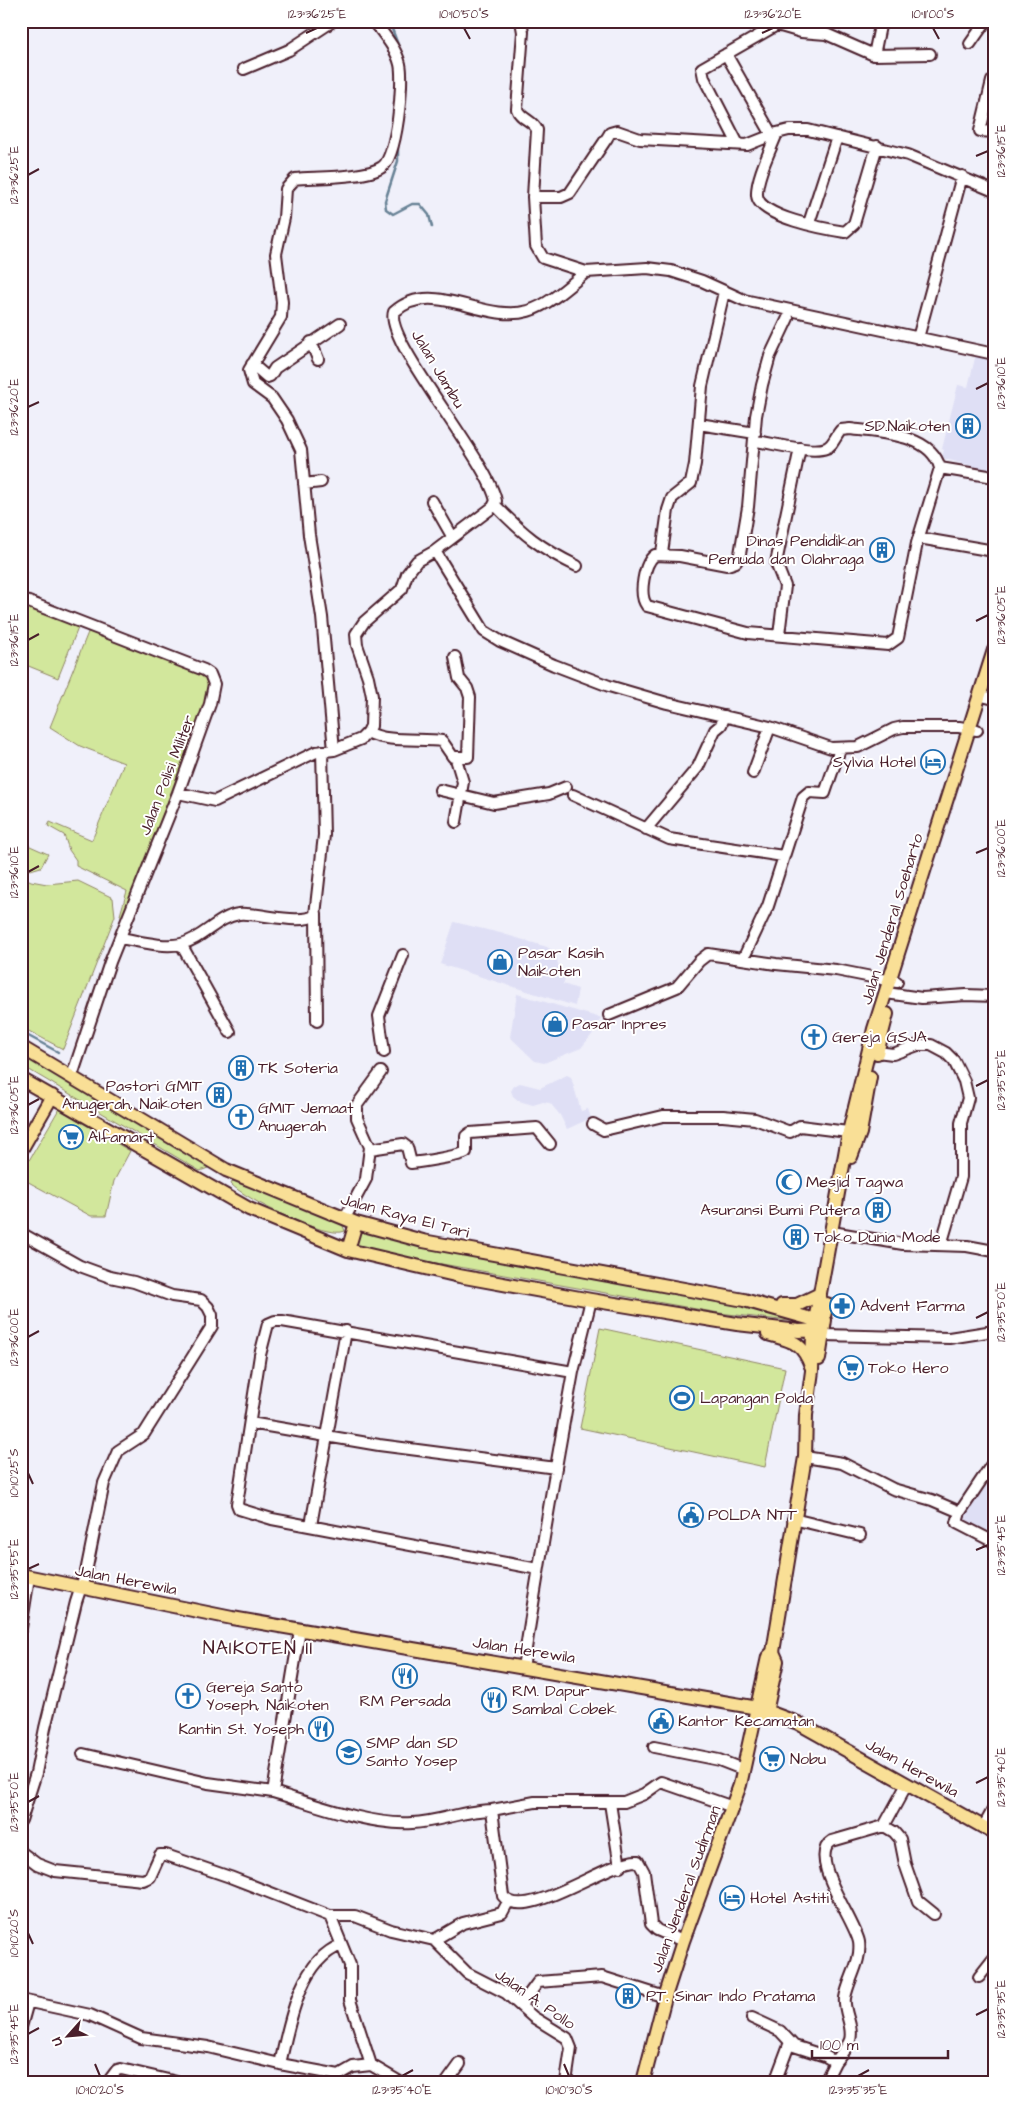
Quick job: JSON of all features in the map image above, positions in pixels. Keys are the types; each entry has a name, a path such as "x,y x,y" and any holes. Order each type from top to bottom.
{"main road":[{"name":"Jalan Jenderal Soeharto","path":"763,1709 777,1661 773,1652 793,1519 805,1458 816,1367 818,1328 838,1233 854,1132 877,1052 889,994 973,729 994,650"},
{"name":"Jalan Jenderal Soeharto","path":"973,729 990,698 994,666"},
{"name":"Jalan Jenderal Soeharto","path":"824,1299 874,1029 889,994"},
{"name":"Jalan Raya El Tari","path":"21,1048 72,1076 226,1170 351,1221 432,1242 744,1300 818,1328"},
{"path":"21,1079 215,1190 284,1225 348,1250 459,1276 591,1300 737,1324 818,1328"},
{"path":"21,1150 52,1096"},
{"path":"215,1190 226,1170"},
{"path":"348,1250 351,1221"},
{"path":"744,1300 797,1305 824,1299"},
{"path":"737,1324 793,1341 807,1354 816,1367"},
{"name":"Jalan Herewila","path":"25,1576 300,1630 763,1709 798,1723 989,1830"},
{"path":"740,1785 748,1776 763,1709"},
{"name":"Jalan Jenderal Sudirman","path":"643,2082 665,1997 683,1941 733,1807 740,1785 742,1769 763,1709"}],"street":[{"path":"244,69 289,50 333,21"},
{"path":"334,750 322,616 309,535 301,450 296,436 272,398 251,380 249,370 282,317 276,254 283,226 284,198 288,184 295,179 365,174 382,167 390,157 396,131 400,66 392,46 374,21"},
{"path":"522,21 522,49 517,109 519,114 532,123 537,130 534,197 536,246 539,253 549,261 586,272 647,268 662,269 702,281 744,300 994,354"},
{"path":"874,55 881,21"},
{"path":"970,44 986,21"},
{"path":"738,144 702,73 702,68 776,23 799,25 826,34 874,55 930,54"},
{"path":"726,54 775,134"},
{"path":"992,81 980,131 994,132"},
{"path":"534,197 561,198 570,193 607,138 614,131 640,139 747,145 775,134 797,129 908,154 994,191"},
{"path":"775,134 758,183 757,197 761,206 771,213 845,232 852,228 877,146"},
{"path":"809,223 837,137"},
{"path":"918,338 962,176"},
{"name":"Jalan Jambu","path":"495,505 495,498 487,479 416,368 402,342 392,315 398,308 426,298 494,311 529,310 547,301 586,272"},
{"path":"662,553 668,510 672,498 691,483 695,464 695,444 699,424 702,386 724,292"},
{"path":"699,424 755,437 800,448 828,447 841,430 850,429 919,443 935,454 940,468 918,538 898,638 892,644 748,633 647,606 642,596 649,561 655,554 662,553 727,565 732,565 738,559 748,507 755,437 766,370 770,356 788,318"},
{"path":"252,364 267,377 311,342 340,324"},
{"path":"311,342 318,359"},
{"path":"779,635 785,586 776,563 800,448"},
{"path":"940,468 994,477"},
{"path":"304,484 321,482"},
{"path":"432,501 452,536"},
{"path":"178,793 215,801 268,774 322,751 334,750 361,739 371,726 372,696 368,677 357,645 356,634 364,622 402,589 411,568 417,561 435,551 452,536 495,505 532,541 548,552 577,566"},
{"path":"918,538 994,551"},
{"path":"435,551 480,627 500,641 609,686 770,726 810,742 840,749 867,744 894,729 973,729"},
{"name":"Jalan Polisi Militer","path":"21,600 88,623 204,670 210,674 214,690 178,793 120,938 72,1076"},
{"path":"454,657 459,678 467,688 470,697 469,755 468,757 456,759"},
{"path":"646,829 674,793 698,767 715,730 725,716"},
{"path":"753,773 770,726"},
{"path":"368,732 378,736 412,740 442,740 456,759 462,773 464,795 456,822"},
{"path":"743,959 765,914 803,798 809,792 825,793 840,749"},
{"path":"317,1021 316,913 324,835 322,751"},
{"path":"440,790 494,803 569,791 669,839 783,856"},
{"path":"120,938 166,945 181,944 221,920 239,914 304,919 313,917 316,913"},
{"path":"181,944 230,1032"},
{"path":"609,1015 677,987 699,961 708,954 836,970 893,981"},
{"path":"384,1052 380,1016 398,974 403,955"},
{"path":"889,994 922,998 966,995 994,996"},
{"path":"877,1052 893,1054 918,1045 931,1045 946,1052 954,1061 964,1081 968,1098 962,1123 961,1177 941,1245"},
{"path":"351,1221 366,1179 370,1149 356,1118 357,1105 381,1072"},
{"path":"593,1124 604,1130 663,1116 723,1116 755,1119 790,1132 800,1126 854,1132"},
{"path":"370,1149 403,1144 407,1147 411,1163 421,1162 435,1158 462,1155 466,1152 466,1136 470,1133 537,1128 550,1144"},
{"path":"21,1233 80,1266 134,1282 172,1296 201,1300 208,1307 212,1315 212,1326 144,1434 138,1440 124,1446 114,1458 101,1493 96,1529 44,1728 36,1773 21,1820"},
{"path":"838,1233 903,1244 967,1246 994,1252"},
{"path":"524,1668 538,1569 550,1512 573,1372 591,1300"},
{"path":"538,1569 407,1545 242,1511 237,1507 260,1355 268,1324 282,1321 573,1372"},
{"path":"818,1328 949,1338 987,1332 994,1334"},
{"path":"311,1525 346,1331"},
{"path":"250,1423 379,1445 556,1468"},
{"path":"805,1458 842,1463 893,1489 932,1500 960,1512"},
{"path":"994,1460 960,1512 958,1525 994,1542"},
{"path":"793,1519 860,1535"},
{"path":"21,1628 25,1576"},
{"path":"273,1792 300,1630"},
{"path":"654,1747 719,1760 742,1769"},
{"path":"83,1754 200,1781 273,1792 364,1818 412,1824 460,1813 492,1810 535,1802 610,1803 632,1800 661,1782 733,1807"},
{"path":"825,2082 835,2062 851,2038 845,2000 860,1949 857,1935 828,1873 824,1858 826,1846 832,1841 884,1826 907,1784"},
{"path":"610,1803 620,1867"},
{"path":"989,1830 994,1808"},
{"path":"492,1810 503,1896 508,1902 524,1903 535,1900 635,1861 641,1863 644,1872 651,1924 657,1930 683,1941"},
{"path":"884,1826 894,1832 900,1839 905,1864 918,1901 934,1914"},
{"path":"21,1852 37,1864 55,1871 143,1880 150,1877 160,1855 166,1855 330,1916 355,1916 391,1930 434,1940 463,1923 501,1914 508,1902"},
{"path":"330,1916 350,1965 350,2000 371,2065"},
{"name":"Jalan A. Pollo","path":"434,1940 467,1973 506,1993 534,2017 570,2041 571,2048 566,2082"},
{"path":"280,2064 301,1986 310,1969 341,1945"},
{"path":"979,1976 994,1958"},
{"path":"521,2005 538,1982 587,1976 615,1980 665,1997"},
{"path":"21,2026 24,2001 90,2016 141,2038 208,2047 338,2078 353,2067 371,2065 400,2082"},
{"path":"752,2018 780,2031 790,2042 835,2062"},
{"path":"775,2082 790,2042"},
{"path":"447,2082 460,2064"},
{"path":"108,2082 116,2070 121,2069 177,2082"}],"shaded area":[{"path":"976,354 994,358 994,472 942,458 944,450 942,449 958,385 968,387"},
{"name":"Pasar Kasih Naikoten","path":"454,922 500,933 547,947 555,952 560,972 566,976 563,984 578,989 575,1006 440,964"},
{"name":"Pasar Inpres","path":"517,994 601,1018 595,1031 581,1048 544,1063 535,1061 510,1037"},
{"path":"567,1075 571,1077 581,1111 588,1109 591,1118 567,1129 560,1115 550,1103 543,1102 533,1105 519,1101 513,1096 511,1091 514,1086 520,1083 540,1088"},
{"path":"994,1466 994,1538 963,1521 963,1515 976,1499"}],"green space":[{"path":"21,601 80,623 58,678 21,663"},
{"path":"91,625 199,667 209,680 205,702 124,917 120,915 127,891 76,866 76,860 69,850 64,835 48,826 50,822 92,840 124,763 80,746 50,727"},
{"path":"21,842 48,854 41,867 30,870 21,867"},
{"path":"21,876 31,881 47,884 78,881 113,898 115,916 63,1049 21,1027"},
{"path":"21,1049 205,1164 208,1168 200,1171 21,1065"},
{"path":"59,1109 130,1151 114,1181 106,1216 91,1216 21,1178 21,1174"},
{"path":"235,1176 341,1221 345,1231 322,1230 268,1208 239,1191 231,1184"},
{"path":"365,1230 670,1289 798,1317 798,1322 719,1313 408,1258 361,1247 355,1243 359,1232"},
{"name":"Lapangan Polda","path":"600,1328 785,1368 765,1467 580,1428"}],"waterway":[{"path":"389,21 400,50"},
{"path":"398,142 398,161 385,201 386,209 393,214 412,204 420,204 429,215 432,227"},
{"path":"21,1032 58,1052"}],"place":[{"name":"SD.Naikoten","path":"968,426"},
{"name":"Dinas Pendidikan Pemuda dan Olahraga","path":"882,550"},
{"name":"Sylvia Hotel","path":"933,762"},
{"name":"Pasar Kasih Naikoten","path":"500,962"},
{"name":"Pasar Inpres","path":"555,1024"},
{"name":"Gereja GSJA","path":"814,1037"},
{"name":"TK Soteria","path":"241,1068"},
{"name":"Pastori GMIT Anugerah, Naikoten","path":"219,1095"},
{"name":"GMIT Jemaat Anugerah","path":"241,1117"},
{"name":"Alfamart","path":"71,1137"},
{"name":"Mesjid Tagwa","path":"789,1182"},
{"name":"Asuransi Bumi Putera","path":"878,1210"},
{"name":"Toko Dunia Mode","path":"796,1237"},
{"name":"Advent Farma","path":"842,1306"},
{"name":"Toko Hero","path":"851,1368"},
{"name":"Lapangan Polda","path":"682,1398"},
{"name":"POLDA NTT","path":"691,1515"},
{"name":"RM Persada","path":"405,1676"},
{"name":"Gereja Santo Yoseph, Naikoten","path":"188,1696"},
{"name":"RM. Dapur Sambal Cobek","path":"494,1700"},
{"name":"Kantor Kecamatan","path":"661,1721"},
{"name":"Kantin St. Yoseph","path":"321,1729"},
{"name":"SMP dan SD Santo Yosep","path":"349,1752"},
{"name":"Nobu","path":"772,1759"},
{"name":"Hotel Astiti","path":"732,1898"},
{"name":"PT. Sinar Indo Pratama","path":"628,1996"}],"district":[{"name":"NAIKOTEN II","path":"258,1648"}]}
